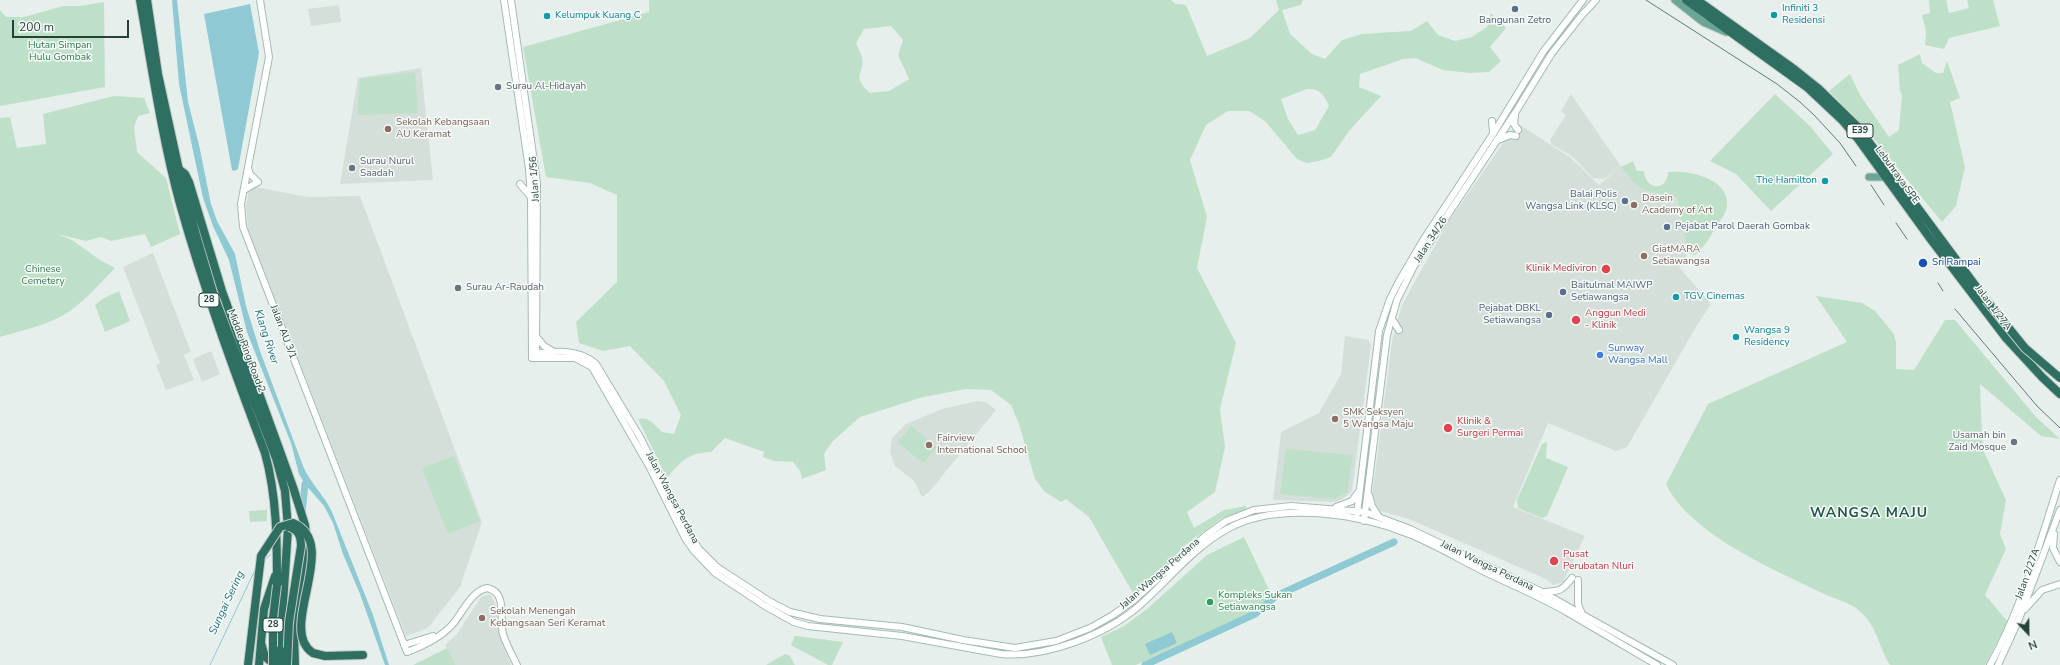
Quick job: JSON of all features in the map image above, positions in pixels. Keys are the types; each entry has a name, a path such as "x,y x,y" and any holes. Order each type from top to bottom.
{"highway":[{"name":"Middle Ring Road 2","path":"140,0 153,76 180,203 208,299 270,470 277,527 277,585 273,618 273,665"},
{"name":"Middle Ring Road 2","path":"147,0 158,74 179,170 214,296 276,458 285,491 288,528 280,634 281,665"},
{"name":"Lebuhraya SPE","path":"1686,0 1808,88 1842,120 1862,144 1929,237 2006,338 2060,394"},
{"name":"Lebuhraya SPE","path":"1697,0 1794,69 1823,93 1857,126 1873,146 1921,215 2012,334 2025,348 2060,379"},
{"path":"179,170 184,174 189,182 222,291 293,487 305,525 306,556 293,646 295,665"},
{"path":"248,665 261,556 280,527 293,523 298,526 309,538 311,545 311,564 301,630 303,644 313,653 325,656 364,655"},
{"path":"285,525 295,529 300,535 302,546 289,622 287,665"},
{"path":"259,665 262,626 267,597 277,571"},
{"path":"244,665 255,647 262,626"},
{"path":"261,641 265,657 276,664 284,662 288,658 293,646"}],"main road":[{"name":"Jalan AU 3/1","path":"260,0 269,57 241,204 245,236 407,652 434,639 448,629 458,617"},
{"name":"Jalan 1/56","path":"504,0 529,169 531,198 534,356"},
{"name":"Jalan 1/56","path":"511,0 537,180 536,336 534,356"},
{"name":"Jalan 34/26","path":"1356,519 1379,331 1390,299 1422,242 1493,134 1543,52 1583,0"},
{"name":"Jalan 34/26","path":"1364,521 1387,335 1397,300 1414,266 1515,113 1552,53 1596,0"},
{"name":"Jalan 1/27A","path":"1675,0 1703,22 1722,29 1807,89 1841,121 1858,141 1995,329 2030,370 2052,390 2060,394"},
{"name":"Jalan 1/27A","path":"1703,0 1819,87 1856,123 1883,157 1932,226 2036,361 2060,379"},
{"path":"1497,140 1517,133 1514,124 1515,113"},
{"path":"1492,120 1493,134"},
{"path":"244,190 258,182 250,174 248,168"},
{"path":"529,169 520,183 531,198"},
{"path":"1869,177 1883,177"},
{"path":"1392,319 1399,330"},
{"path":"536,336 544,346 557,352"},
{"name":"Jalan Wangsa Perdana","path":"534,356 557,352 581,354 596,364 640,436 689,534 709,560 769,601 790,612 806,617 902,627 963,640 1015,648 1050,643 1073,635 1113,615 1134,600 1205,536 1226,521 1254,510 1272,507 1298,506 1365,512 1410,529 1542,592 1673,665"},
{"name":"Jalan Wangsa Perdana","path":"534,356 575,358 592,367 638,446 694,552 715,573 779,614 808,626 902,636 1001,654 1015,655 1034,653 1076,641 1120,620 1139,606 1208,543 1230,528 1255,517 1285,513 1320,514 1356,519 1409,534 1564,610 1657,665"},
{"path":"2036,361 2060,373"},
{"name":"Jalan 2/27A","path":"1990,665 1999,649 2024,588 2060,480"},
{"path":"1329,508 1347,504 1356,496 1361,487"},
{"path":"1368,490 1370,502 1379,517"},
{"name":"Jalan 2/27A","path":"1998,665 2019,619 2060,510"},
{"path":"2057,519 2053,548 2060,562"},
{"path":"1542,592 1564,589 1575,579 1578,604 1582,614"},
{"path":"2019,619 2037,594 2048,587 2060,584"},
{"path":"404,645 435,635 458,617 481,590 487,588 494,589 501,602 503,632 517,665"}],"shaded area":[{"path":"339,5 341,22 311,26 308,9"},
{"name":"Sekolah Kebangsaan AU Keramat","path":"421,68 433,180 340,184 358,78"},
{"path":"1571,94 1629,178 1648,190 1671,194 1677,199 1688,253 1679,267 1711,304 1697,325 1627,447 1616,451 1548,423 1513,507 1585,536 1563,582 1553,585 1546,579 1409,519 1380,511 1372,497 1392,341 1402,305 1447,224 1517,123 1571,158 1599,185 1617,170 1604,179 1593,178 1573,157 1551,144 1550,140 1566,115 1561,111"},
{"path":"255,187 308,197 360,196 482,522 460,587 428,628 406,636 248,229 246,206 249,190"},
{"path":"153,253 191,352 184,355 194,380 166,390 156,365 160,363 123,267"},
{"name":"SMK Seksyen 5 Wangsa Maju","path":"1345,336 1368,340 1371,345 1352,491 1344,498 1336,502 1273,500 1281,432 1319,413 1341,374"},
{"path":"211,351 220,374 202,382 193,359"},
{"name":"Fairview International School","path":"977,401 986,402 996,410 929,492 922,497 914,481 895,466 890,452 892,438 906,424 942,409"},
{"name":"Sekolah Menengah Kebangsaan Seri Keramat","path":"490,594 495,603 503,646 511,665 456,665 445,645 457,634 481,597"}],"green space":[{"path":"649,0 1171,0 1176,4 1186,5 1207,56 1250,38 1279,10 1276,0 1303,0 1301,5 1282,10 1290,34 1312,54 1325,59 1342,40 1362,34 1411,31 1427,21 1438,35 1455,41 1472,37 1487,27 1491,13 1506,28 1490,47 1501,61 1489,72 1470,73 1443,70 1415,58 1403,59 1360,74 1359,87 1381,96 1349,131 1331,157 1319,161 1307,163 1297,159 1265,121 1249,111 1228,111 1206,125 1190,160 1207,217 1197,268 1236,343 1220,409 1225,447 1215,492 1187,512 1194,528 1224,510 1246,506 1246,510 1222,518 1184,546 1164,569 1138,592 1133,593 1089,517 1066,499 1061,502 1045,492 1035,479 1019,424 1011,405 991,390 966,389 923,397 860,417 832,442 824,454 826,470 802,479 800,471 793,462 774,461 763,457 764,452 725,438 711,452 696,454 686,459 667,478 638,419 642,418 649,420 662,432 674,434 681,415 664,381 630,346 603,351 579,343 576,322 617,282 617,195 590,183 546,177 523,47 649,12","holes":["891,26 903,40 898,55 909,79 889,91 870,93 864,87 859,78 862,68 862,58 856,43 864,29","1307,89 1319,91 1329,106 1315,130 1298,135 1288,119 1281,99"]},
{"path":"1929,0 1946,0 1949,13 1969,8 1967,0 1993,0 2000,26 1949,38 1944,49 1925,45 1926,31 1922,15 1930,13"},
{"name":"Hutan Simpan Hulu Gombak","path":"104,2 105,87 0,106 0,10 6,17 24,17 63,6 80,6"},
{"path":"1920,54 1922,63 1936,73 1943,73 1947,61 1960,98 1950,102 1965,167 1956,206 1942,222 1866,129 1829,91 1850,74 1860,95 1889,137 1899,130 1902,95 1900,91 1898,65"},
{"path":"415,72 418,113 357,115 360,79"},
{"path":"1775,94 1810,126 1833,154 1771,211 1736,174 1710,161"},
{"name":"Chinese Cemetery","path":"114,96 144,98 150,113 138,116 134,127 137,152 166,178 180,234 151,247 145,234 111,241 101,237 86,241 57,234 72,240 100,260 115,268 83,300 62,316 55,320 0,337 0,118 10,117 17,148 46,144 43,114"},
{"path":"1633,161 1637,171 1644,171 1645,178 1652,185 1661,185 1667,178 1668,172 1676,172 1696,174 1715,182 1722,189 1726,196 1727,206 1725,212 1711,235 1695,255 1688,253 1677,199 1670,195 1650,192 1636,184 1621,167"},
{"path":"119,291 130,321 105,332 95,305 104,298"},
{"path":"1816,296 1862,303 1875,311 1894,334 1896,343 1896,369 1914,370 1945,320 1955,320 2036,417 2060,439 2041,436 1980,384 1984,452 2006,500 2000,534 2006,549 1985,595 2008,622 1985,665 1890,665 1869,621 1856,608 1779,572 1734,548 1712,534 1693,519 1677,502 1666,484 1708,404 1847,342"},
{"path":"911,426 937,447 924,462 898,443"},
{"path":"1547,442 1546,458 1568,467 1547,516 1542,518 1518,508 1517,500 1542,444"},
{"path":"1286,449 1353,455 1347,492 1335,499 1280,494"},
{"path":"454,456 480,521 448,534 422,468"},
{"path":"267,510 267,521 250,522 249,511"},
{"name":"Kompleks Sukan Setiawangsa","path":"1244,537 1272,596 1254,613 1136,665 1112,665 1101,637 1124,626 1147,609 1207,555"},
{"path":"795,636 843,642 832,665 828,665 791,645"},
{"path":"447,648 456,665 413,665"},
{"path":"785,654 790,656 795,665 766,665"}],"water":[{"path":"172,0 177,0 188,102 199,145 211,204 217,221 235,254 246,306 260,351 303,466 309,478 332,512 373,615 389,665 385,665 360,594 343,554 333,523 324,506 305,484 299,474 291,443 247,332 229,260 213,226 203,198 179,84"},
{"path":"250,4 259,53 238,169 234,171 232,170 204,14"},
{"path":"1172,632 1177,643 1150,655 1145,644"}],"waterway":[{"name":"Sungai Sering","path":"302,513 305,484 307,481"},
{"path":"1145,665 1255,614 1276,596 1394,542"},
{"name":"Sungai Sering","path":"264,560 270,555"},
{"name":"Sungai Sering","path":"210,665 256,568"}],"tram line":[{"path":"1646,0 1777,84 1800,102 1840,143 1856,166"},
{"path":"1871,185 1884,205"},
{"path":"1896,223 1907,239"},
{"path":"1938,283 1943,291"},
{"path":"1955,309 2037,406 2060,428"}],"place":[{"name":"Bangunan Zetro","path":"1515,9"},
{"name":"Infiniti 3 Residensi","path":"1774,15"},
{"name":"Kelumpuk Kuang C","path":"547,16"},
{"name":"Surau Al-Hidayah","path":"498,87"},
{"name":"Sekolah Kebangsaan AU Keramat","path":"388,129"},
{"name":"Surau Nurul Saadah","path":"352,168"},
{"name":"The Hamilton","path":"1825,181"},
{"name":"Balai Polis Wangsa Link (KLSC)","path":"1625,201"},
{"name":"Dasein Academy of Art","path":"1634,205"},
{"name":"Pejabat Parol Daerah Gombak","path":"1667,227"},
{"name":"GiatMARA Setiawangsa","path":"1644,256"},
{"name":"Sri Rampai","path":"1923,263"},
{"name":"Klinik Mediviron","path":"1606,269"},
{"name":"Surau Ar-Raudah","path":"458,288"},
{"name":"Baitulmal MAIWP Setiawangsa","path":"1563,292"},
{"name":"TGV Cinemas","path":"1676,297"},
{"name":"Pejabat DBKL Setiawangsa","path":"1549,315"},
{"name":"Anggun Medi - Klinik","path":"1576,320"},
{"name":"Wangsa 9 Residency","path":"1736,337"},
{"name":"Sunway Wangsa Mall","path":"1600,355"},
{"name":"SMK Seksyen 5 Wangsa Maju","path":"1335,419"},
{"name":"Klinik & Surgeri Permai","path":"1448,428"},
{"name":"Usamah bin Zaid Mosque","path":"2014,442"},
{"name":"Fairview International School","path":"929,445"},
{"name":"Pusat Perubatan Nluri","path":"1554,561"},
{"name":"Kompleks Sukan Setiawangsa","path":"1210,602"},
{"name":"Sekolah Menengah Kebangsaan Seri Keramat","path":"482,618"}],"district":[{"name":"WANGSA MAJU","path":"1869,514"}],"water label":[{"name":"Klang River","path":"266,337"}]}
